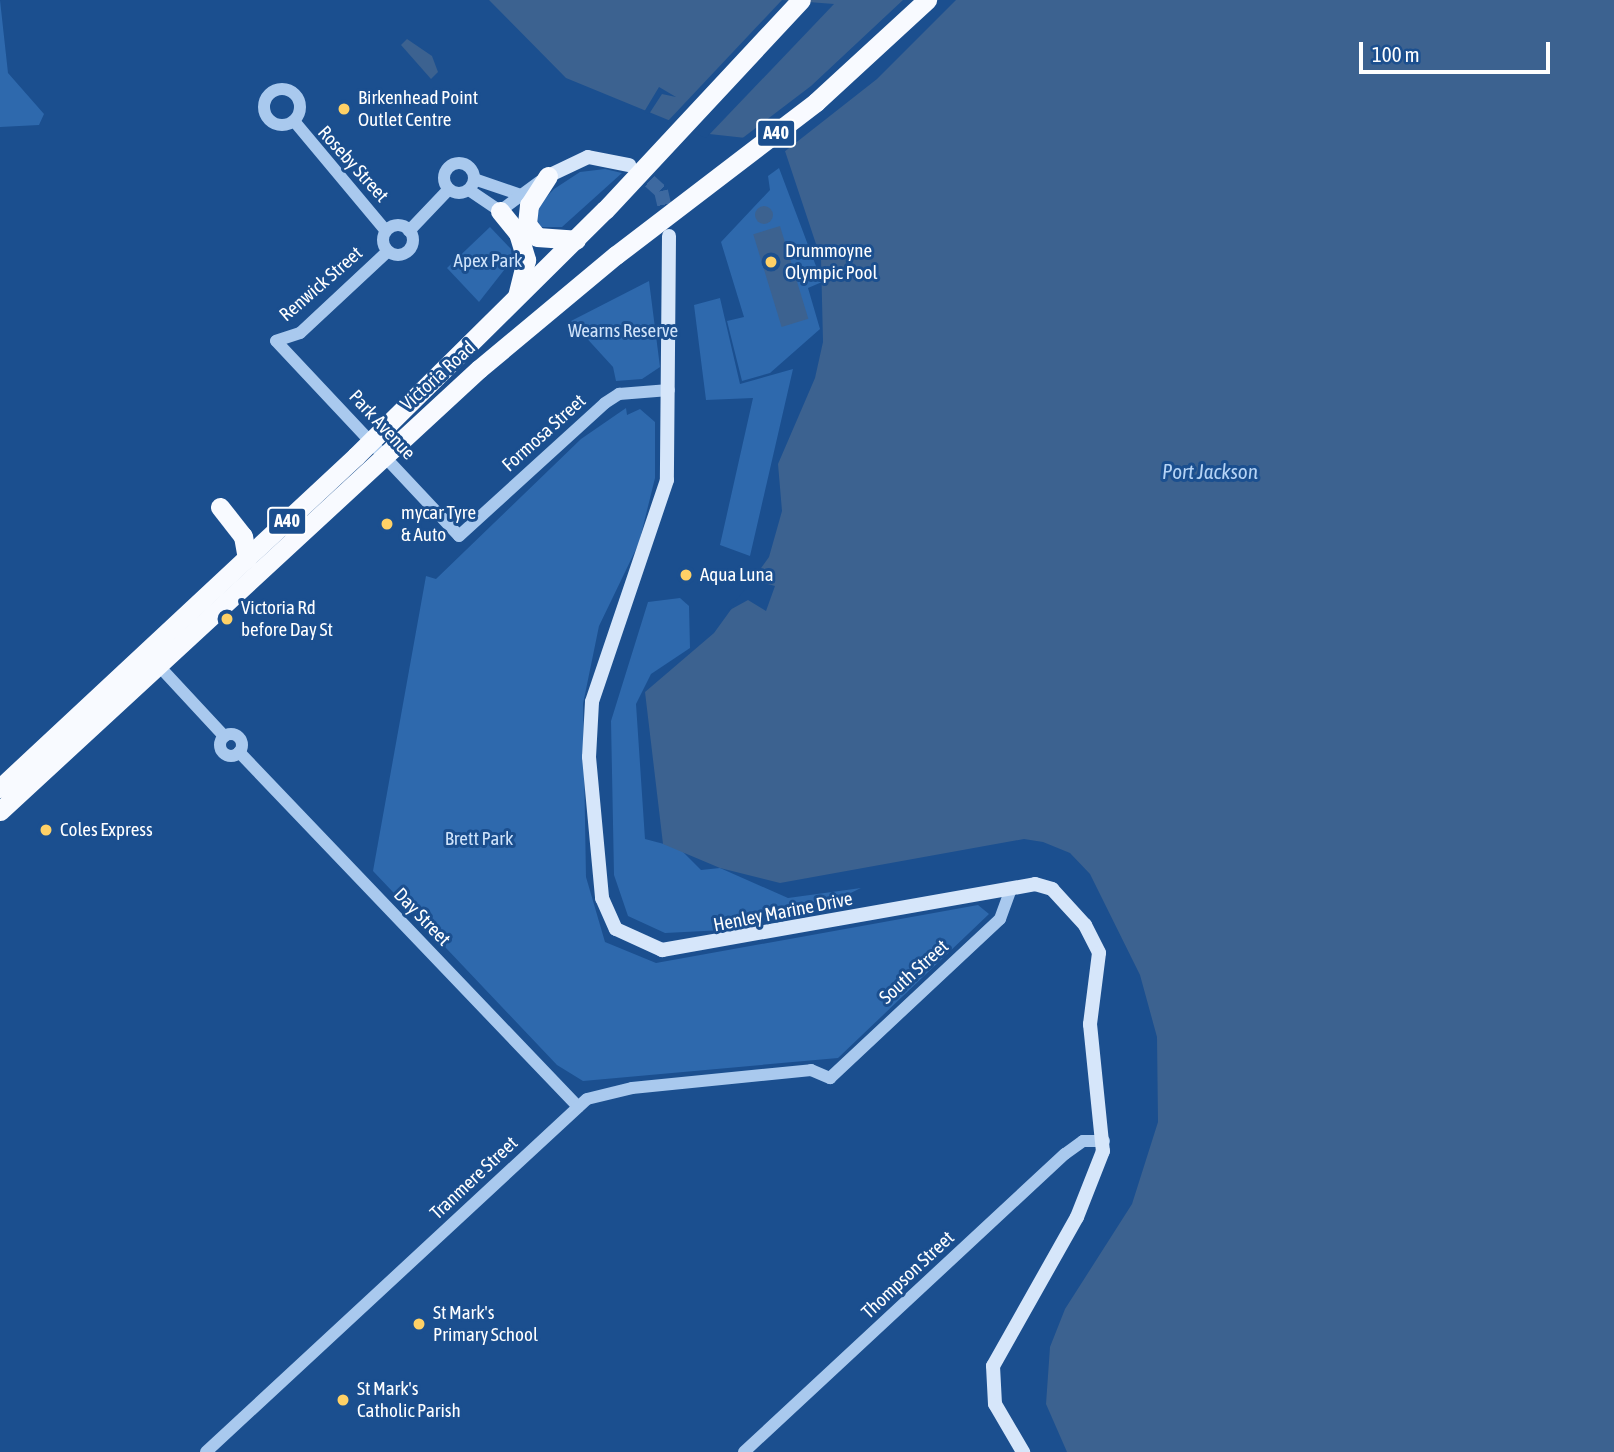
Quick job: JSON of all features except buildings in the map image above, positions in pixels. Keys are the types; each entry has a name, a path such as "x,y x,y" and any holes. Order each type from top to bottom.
{"highway":[{"name":"Victoria Road","path":"0,788 247,559 512,306 606,210 800,0"},
{"name":"Victoria Road","path":"0,811 384,456 616,255 816,102 927,0"},
{"path":"548,176 529,205 527,223 537,237 576,240"},
{"path":"500,211 518,233 526,260 512,306"},
{"path":"220,507 243,536 247,559"}],"main road":[{"path":"548,176 588,157 629,164"},
{"name":"Henley Marine Drive","path":"669,236 669,390 664,491 592,702 598,868 602,898 616,929 639,944 676,951 1011,888 1052,889 1096,946 1091,1062 1104,1141 1088,1193 993,1366 995,1404 1023,1452"}],"street":[{"name":"Roseby Street","path":"293,121 386,231"},
{"path":"449,189 445,173 454,164 468,166 472,185 500,211 548,176"},
{"path":"388,251 386,231 398,226 409,231 449,189 472,185 521,195"},
{"name":"Renwick Street","path":"276,341 300,333 388,251 410,250 409,231"},
{"name":"Park Avenue","path":"276,341 459,536"},
{"name":"Formosa Street","path":"459,536 606,403 619,394 669,390"},
{"name":"Day Street","path":"159,666 224,736 239,737 239,752 578,1107"},
{"name":"South Street","path":"830,1078 1000,919 1011,888"},
{"name":"Tranmere Street","path":"206,1452 594,1095 632,1088 811,1070 830,1078"},
{"name":"Thompson Street","path":"744,1452 1065,1154 1083,1141 1104,1141"}],"green space":[{"path":"0,0 8,73 44,114 39,125 0,127"},
{"name":"Drummoyne Olympic Pool","path":"779,168 822,282 808,288 820,329 770,373 742,381 727,321 744,317 721,242 770,190 768,176"},
{"path":"605,169 622,173 562,227 539,227 536,208 554,189 580,172"},
{"name":"Apex Park","path":"490,227 511,249 512,260 479,302 447,268"},
{"name":"Wearns Reserve","path":"649,281 660,367 642,379 616,381 613,367 571,321"},
{"path":"720,298 740,384 793,369 750,556 720,545 753,398 706,400 694,305"},
{"name":"Brett Park","path":"626,408 627,415 640,409 655,422 655,478 639,543 599,626 583,704 586,877 605,942 656,963 978,905 989,914 838,1058 583,1081 557,1065 373,871 426,576 436,579 581,439"},
{"path":"680,598 689,606 690,648 651,674 636,704 645,839 679,848 701,870 720,868 788,898 861,888 832,902 724,930 665,933 628,916 614,875 611,721 648,602"}],"water":[{"name":"Port Jackson","path":"489,0 1614,0 1614,1452 1067,1452 1046,1404 1050,1347 1065,1309 1132,1204 1158,1122 1157,1037 1140,975 1090,874 1070,853 1043,842 1024,839 780,883 720,868 663,844 645,692 714,633 769,557 782,511 778,464 815,378 823,342 821,259 782,142 700,133 566,78"},
{"path":"407,39 432,56 438,72 431,79 401,45"},
{"path":"764,206 770,209 773,215 770,221 764,224 758,221 755,215 758,209"},
{"path":"780,226 808,319 782,327 753,234"}],"pier":[{"path":"782,0 834,4 706,138 667,122"},
{"path":"903,0 956,0 877,79 784,152 767,140 740,140 811,86"},
{"path":"659,87 676,97 662,94 649,114 644,112"},
{"path":"752,580 775,586 766,611 748,600 728,611"}],"tunnel":[{"path":"634,167 661,191 668,221"}],"place":[{"name":"Birkenhead Point Outlet Centre","path":"344,109"},
{"name":"Drummoyne Olympic Pool","path":"771,262"},
{"name":"mycar Tyre & Auto","path":"387,524"},
{"name":"Aqua Luna","path":"686,575"},
{"name":"Victoria Rd before Day St","path":"227,619"},
{"name":"Coles Express","path":"46,830"},
{"name":"St Mark's Primary School","path":"419,1324"},
{"name":"St Mark's Catholic Parish","path":"343,1400"}]}
